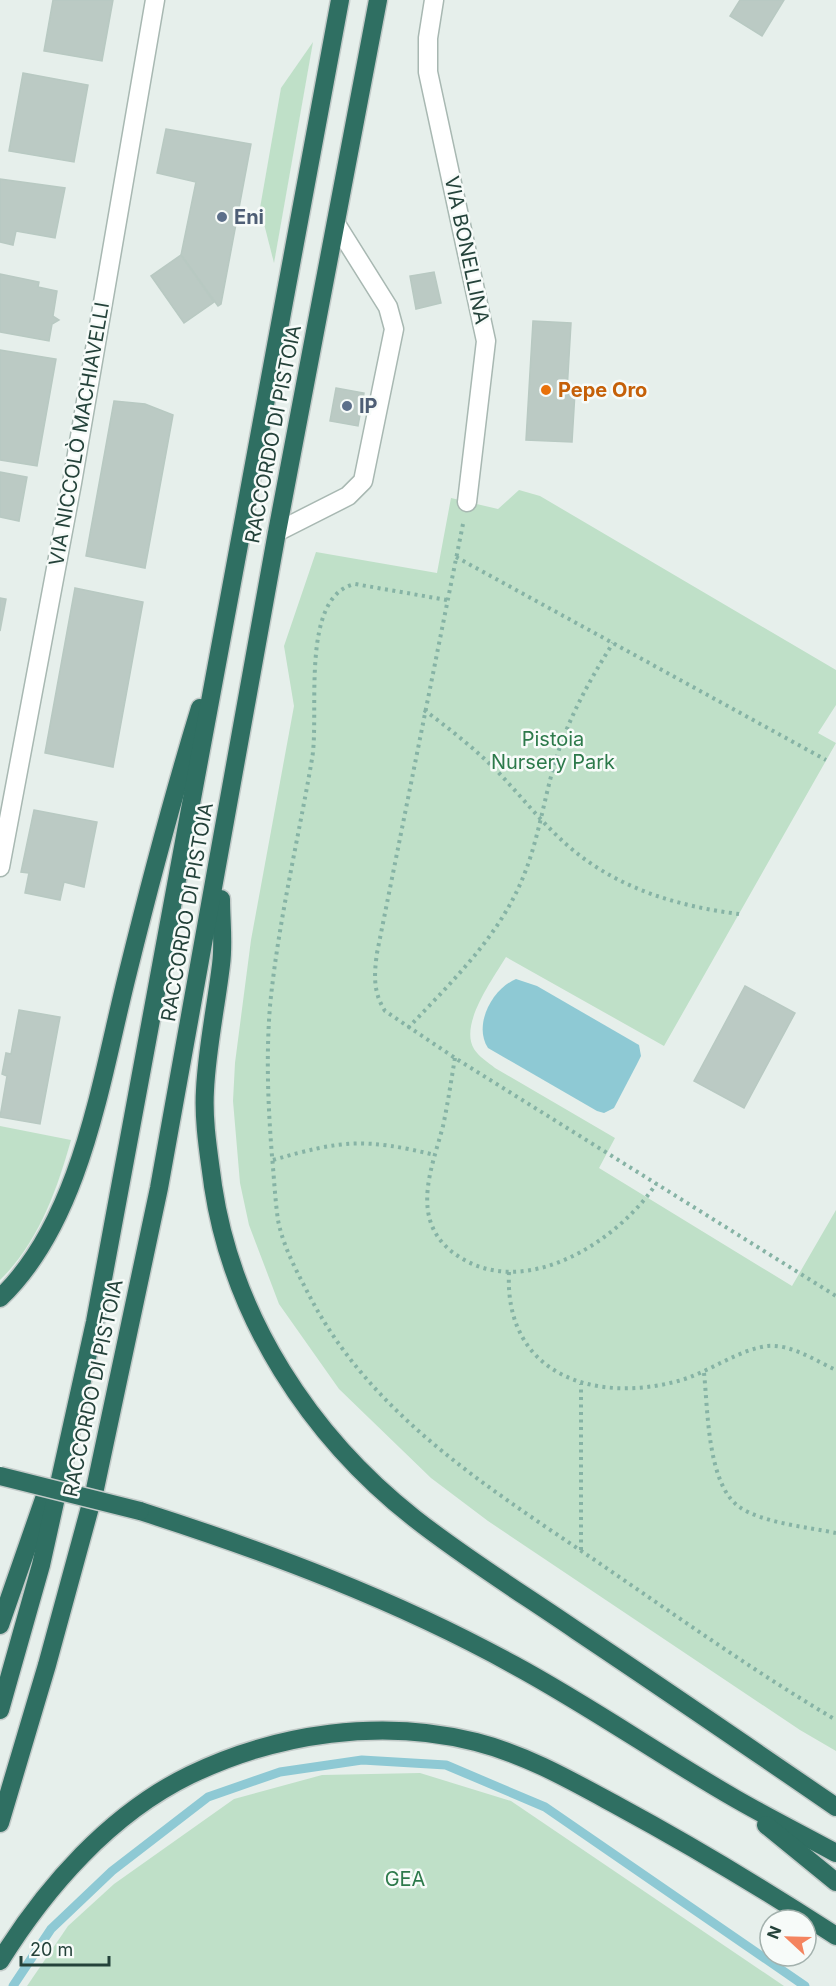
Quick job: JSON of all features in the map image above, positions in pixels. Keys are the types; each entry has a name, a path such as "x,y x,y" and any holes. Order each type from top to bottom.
{"highway":[{"name":"RACCORDO DI PISTOIA","path":"0,1710 40,1565 100,1298 340,0"},
{"name":"RACCORDO DI PISTOIA","path":"0,1823 47,1665 95,1489 159,1188 277,532 378,0"},
{"path":"0,1298 33,1262 58,1218 70,1188 88,1129 159,845 225,627"},
{"path":"219,862 222,952 207,1049 205,1095 208,1143 222,1233 234,1274 268,1350 316,1419 344,1452 411,1516 476,1564 836,1807"},
{"path":"0,1625 31,1541 58,1457 74,1418"},
{"path":"0,1476 140,1511 223,1538 301,1567 454,1635 577,1701 735,1799 836,1853"},
{"path":"0,1961 64,1873 110,1831 150,1800 189,1776 241,1755 283,1743 328,1734 362,1731 396,1731 475,1742 544,1766 672,1836 836,1936"},
{"path":"735,1799 836,1882"}],"street":[{"name":"VIA NICCOLÒ MACHIAVELLI","path":"0,867 74,471 155,0"},
{"name":"VIA BONELLINA","path":"434,0 428,38 428,72 486,341 467,502"},
{"path":"277,532 348,496 363,482 394,329 388,307 336,224"}],"path":[{"path":"467,502 424,710 374,974 378,1000 385,1011 408,1028 836,1296"},
{"path":"456,557 826,760"},
{"path":"447,600 355,584 344,586 336,592 321,620 316,659 313,753 270,1007 268,1072 273,1160 279,1223 292,1262 315,1306 368,1382 402,1418 510,1503 728,1653 836,1720"},
{"path":"408,1028 441,994 495,928 516,894 529,863 566,727 613,644"},
{"path":"424,710 471,746 541,820 568,846 589,861 648,893 675,904 739,914"},
{"path":"455,1058 427,1194 432,1227 440,1241 468,1262 485,1269 509,1272 533,1269 565,1258 606,1237 640,1208 656,1184"},
{"path":"273,1160 315,1148 360,1142 391,1144 435,1155"},
{"path":"509,1272 511,1312 529,1348 540,1361 556,1373 582,1384 624,1388 654,1386 704,1373 767,1346 796,1352 836,1370"},
{"path":"704,1373 714,1460 727,1494 738,1506 752,1513 836,1533"},
{"path":"581,1551 582,1384"}],"green space":[{"path":"313,42 274,263 260,208 281,88"},
{"name":"Pistoia Nursery Park","path":"519,490 540,496 836,670 836,705 818,733 836,743 664,1046 506,957 479,1002 471,1027 471,1039 476,1052 495,1068 615,1138 599,1168 792,1286 836,1210 836,1751 800,1730 488,1521 431,1478 339,1389 279,1304 249,1225 240,1183 233,1101 235,1063 251,940 294,706 284,646 316,552 437,573 451,498 498,509"},
{"path":"0,1126 71,1140 52,1197 35,1233 25,1250 0,1280"},
{"name":"GEA","path":"420,1773 511,1801 784,1986 27,1986 68,1926 114,1884 234,1799 322,1775"}],"water":[{"path":"516,979 537,986 639,1045 641,1056 614,1108 604,1113 597,1111 488,1048 483,1029 487,1009 499,991"}],"building":[{"path":"53,0 113,0 102,61 44,51"},
{"path":"740,0 784,0 762,36 730,16"},
{"path":"23,73 88,85 74,162 9,151"},
{"path":"166,129 251,144 221,304 218,306 181,255 196,182 157,173"},
{"path":"0,179 65,188 55,238 16,231 13,245 0,242"},
{"path":"181,255 214,302 184,323 151,276"},
{"path":"434,272 441,303 416,309 410,276"},
{"path":"0,274 39,282 38,287 57,291 53,316 59,320 52,324 49,341 0,332"},
{"path":"533,321 571,323 567,391 575,392 572,442 526,440"},
{"path":"0,350 56,359 37,466 0,460"},
{"path":"336,388 364,393 358,426 330,421"},
{"path":"114,401 145,404 173,415 145,568 86,556"},
{"path":"0,472 27,477 19,521 0,517"},
{"path":"75,588 143,602 113,767 45,753"},
{"path":"0,598 6,599 0,631"},
{"path":"34,810 97,822 84,887 64,882 60,900 25,893 29,873 21,872"},
{"path":"745,986 795,1013 744,1108 694,1081"},
{"path":"19,1010 60,1017 40,1124 0,1117 7,1076 2,1074 6,1053 11,1054"}],"waterway":[{"path":"13,1986 51,1929 112,1871 208,1797 280,1772 362,1760 446,1765 545,1807 805,1986"}],"place":[{"name":"Eni","path":"222,217"},
{"name":"Pepe Oro","path":"546,390"},
{"name":"IP","path":"347,406"}]}
